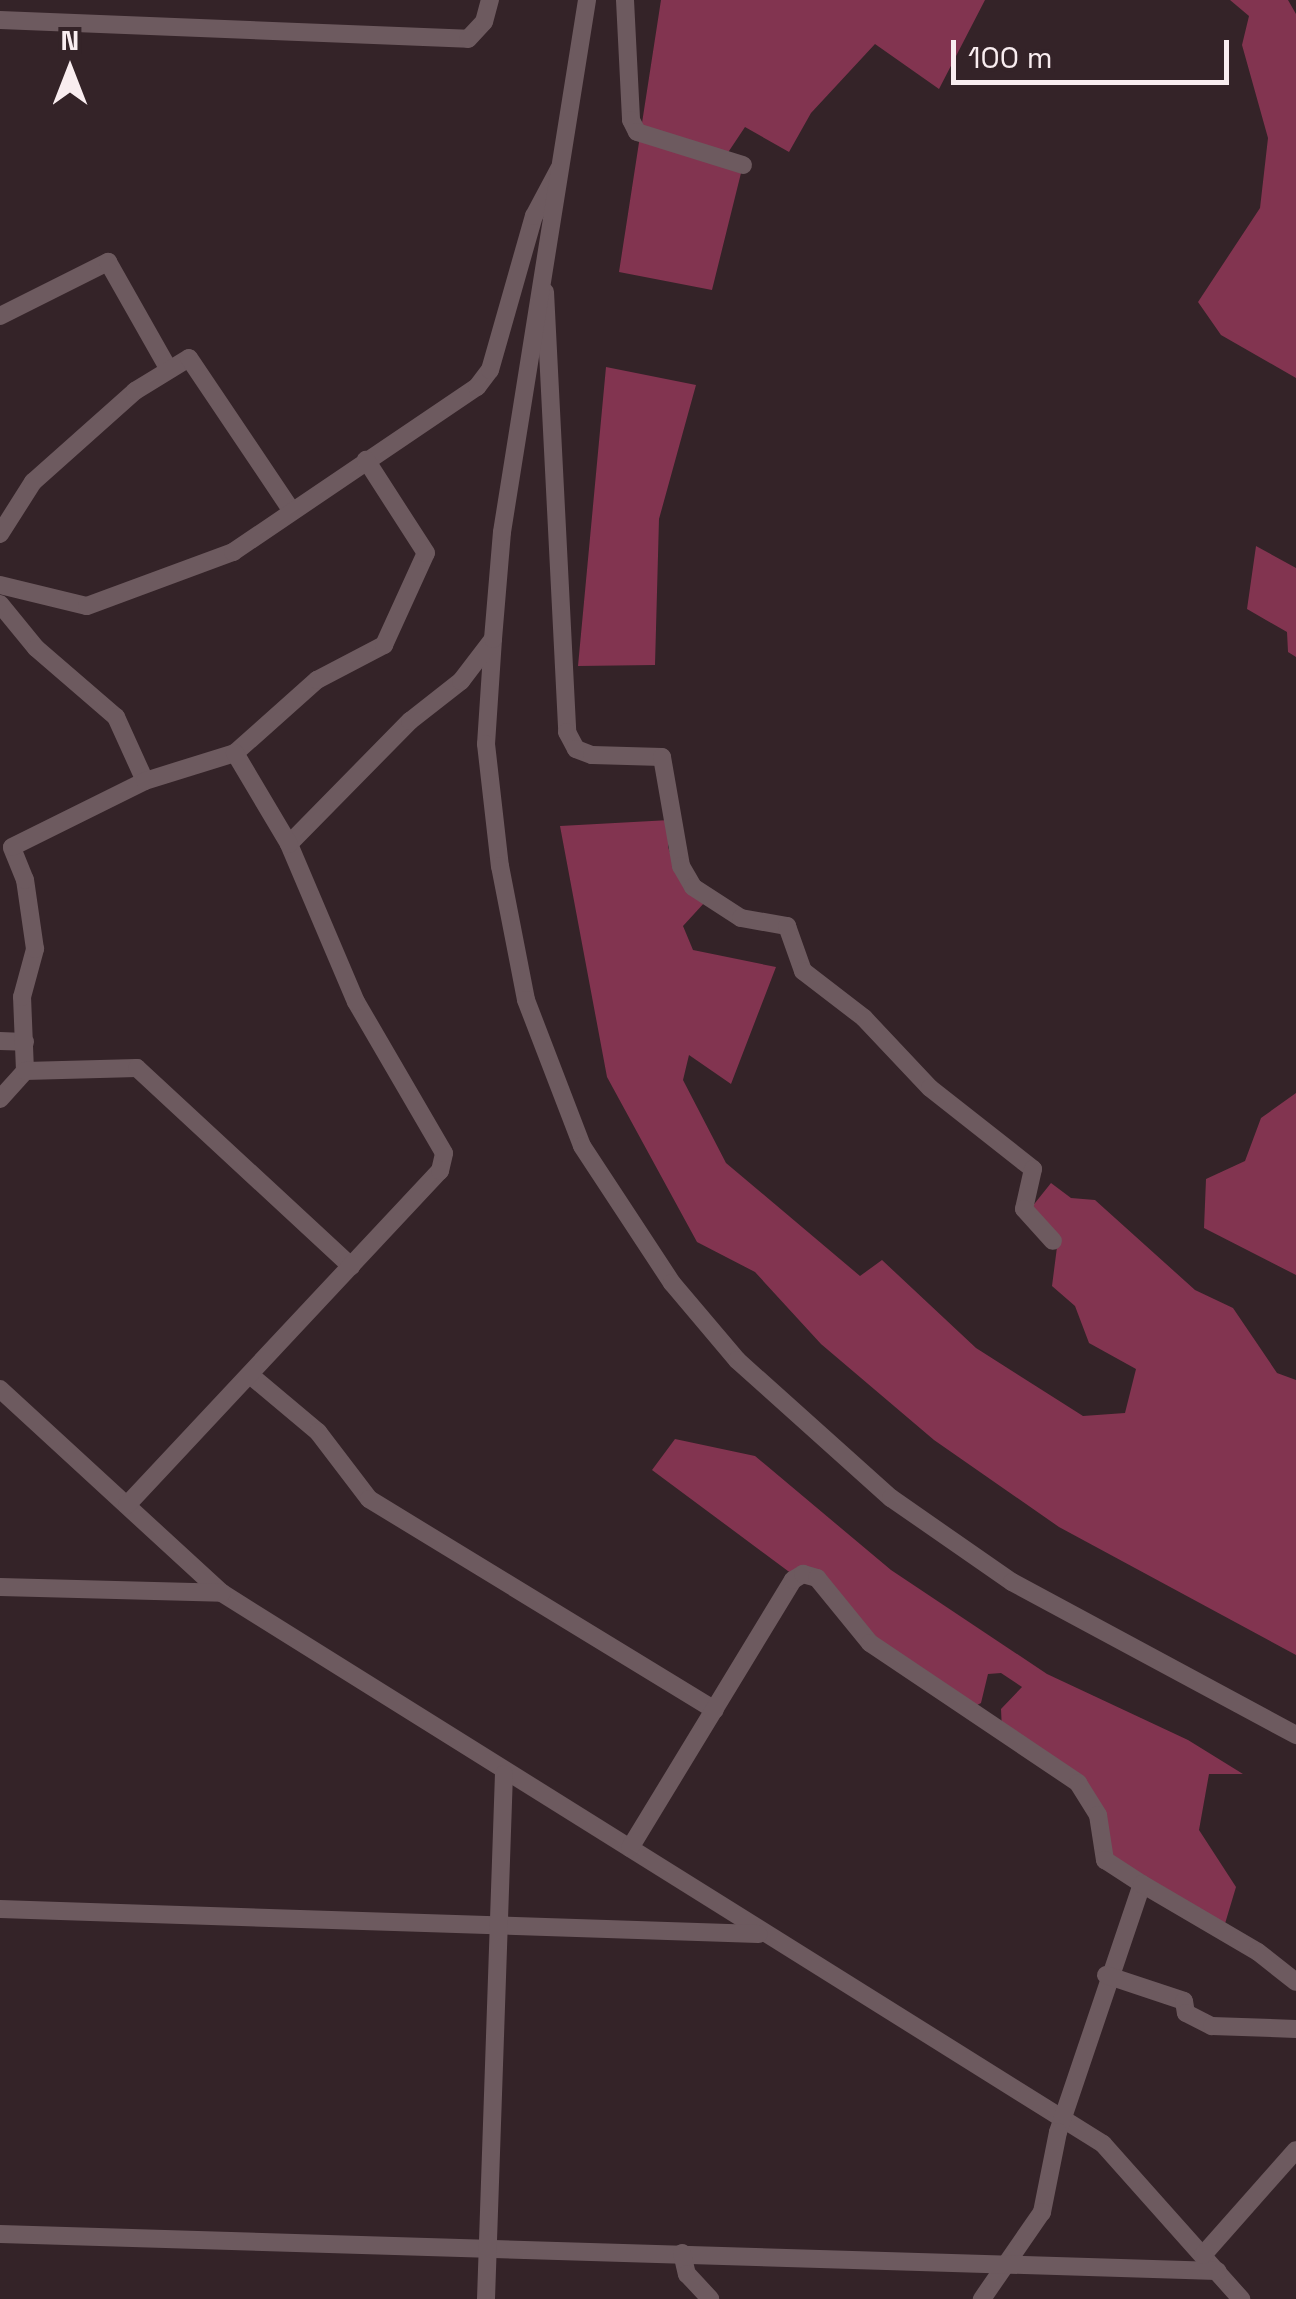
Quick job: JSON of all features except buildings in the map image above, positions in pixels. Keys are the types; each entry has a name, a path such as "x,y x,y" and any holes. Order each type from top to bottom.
{"street":[{"path":"0,20 468,39 484,22 490,0"},
{"path":"587,0 544,292 502,532 488,761 526,1000 582,1146 672,1282 737,1360 891,1498 1012,1582 1296,1735"},
{"path":"625,0 630,120 637,132 743,165"},
{"path":"0,586 87,606 233,552 476,387 490,370 534,216 565,156"},
{"path":"0,316 108,262 168,368"},
{"path":"544,292 563,696 576,749 592,756 662,757 681,866 693,887 741,918 787,926 803,971 864,1018 930,1088 1033,1169 1024,1209 1053,1240"},
{"path":"0,534 33,482 168,368 188,358 292,511"},
{"path":"26,1071 22,998 35,949 25,880 12,847 144,781 235,753 318,680 384,645 426,553 366,460"},
{"path":"0,604 36,648 116,717 144,781"},
{"path":"290,844 410,721 460,682 493,638"},
{"path":"127,1505 440,1171 444,1153 356,1002 290,844 235,753"},
{"path":"0,1041 25,1042"},
{"path":"0,1098 26,1071 138,1068 350,1266"},
{"path":"250,1375 318,1432 369,1499 715,1710"},
{"path":"0,1389 222,1593 504,1774 1063,2115 1103,2144 1241,2299"},
{"path":"0,1389 0,1400"},
{"path":"630,1848 793,1580 809,1574 870,1643 1078,1783 1098,1815 1104,1860 1258,1952 1296,1982"},
{"path":"0,1587 222,1593"},
{"path":"486,2299 504,1774"},
{"path":"982,2299 1042,2212 1063,2115 1106,1975 1142,1884"},
{"path":"0,1909 763,1934"},
{"path":"1106,1975 1184,2001 1186,2013 1212,2026 1296,2029"},
{"path":"1202,2255 1296,2150"},
{"path":"0,2234 1216,2271"},
{"path":"682,2253 686,2274 710,2299"}],"shaded area":[{"path":"661,0 985,0 939,89 875,44 811,113 789,152 745,127 725,157 743,165 712,290 619,272"},
{"path":"1230,0 1288,0 1296,14 1296,378 1221,335 1198,302 1260,208 1268,138 1242,45 1249,16"},
{"path":"606,367 696,385 659,519 655,665 578,666"},
{"path":"1256,546 1296,568 1296,657 1288,652 1287,632 1247,609"},
{"path":"670,820 668,847 681,882 705,902 683,926 693,950 776,967 731,1084 689,1055 683,1080 726,1163 860,1276 882,1260 976,1348 1083,1416 1125,1413 1136,1369 1089,1343 1075,1306 1052,1286 1057,1247 1031,1208 1051,1183 1071,1198 1095,1200 1195,1290 1233,1308 1277,1373 1296,1380 1296,1655 1059,1527 934,1440 821,1344 755,1272 697,1242 607,1077 560,826"},
{"path":"1296,1093 1296,1275 1204,1228 1206,1179 1245,1161 1261,1118"},
{"path":"675,1439 755,1456 891,1570 1047,1674 1188,1740 1243,1774 1209,1774 1199,1830 1236,1887 1224,1927 1108,1863 1097,1802 1002,1731 1001,1709 1022,1687 1001,1673 988,1674 981,1703 973,1707 872,1640 831,1593 792,1574 652,1470"}]}
